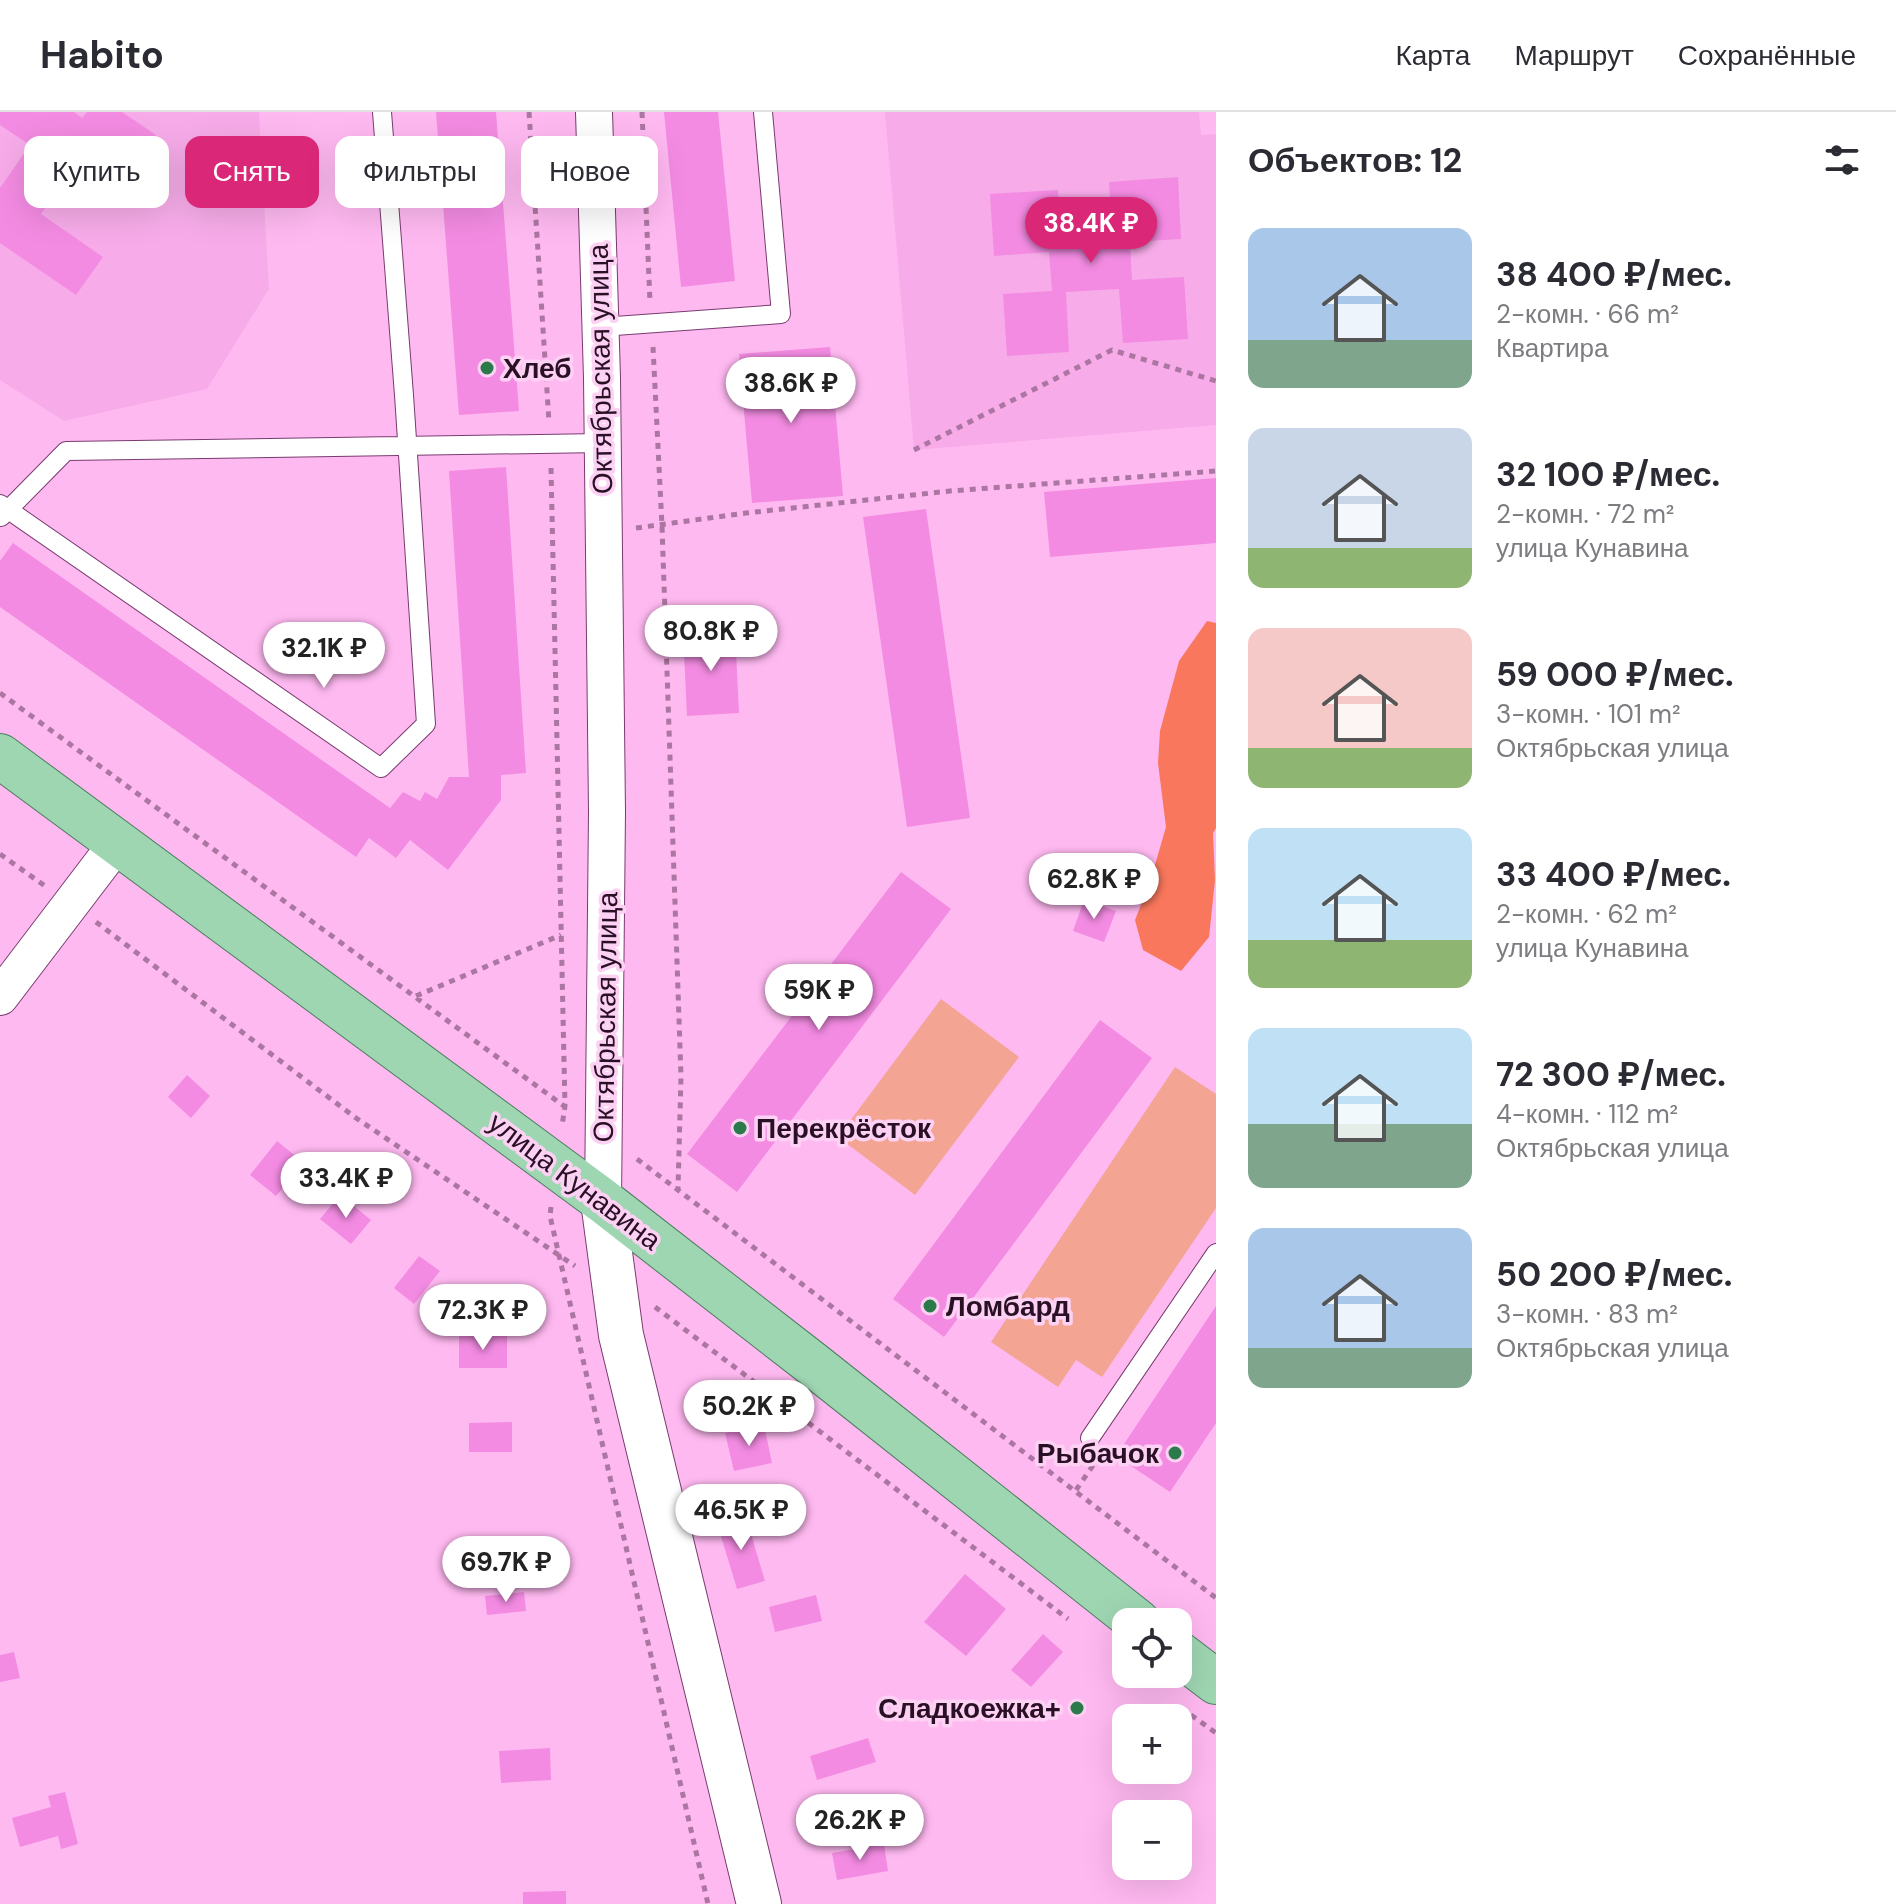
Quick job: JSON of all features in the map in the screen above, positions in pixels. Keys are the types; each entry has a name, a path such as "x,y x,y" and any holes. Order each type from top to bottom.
{"main road":[{"name":"улица Кунавина","path":"0,756 603,1201 1120,1608"},
{"name":"Октябрьская улица","path":"603,1201 621,1335 759,1904"},
{"path":"1192,1664 1216,1682"}],"street":[{"name":"Октябрьская улица","path":"594,112 601,327 607,812 603,1201"},
{"path":"0,997 118,842"}],"lane":[{"path":"382,112 406,447 426,724 381,768 2,510 66,451 406,447 602,443"},
{"path":"601,327 781,314 763,112"},
{"path":"1090,1438 1216,1253"}],"path":[{"path":"642,112 662,526 681,1077 678,1190"},
{"path":"914,450 1112,350 1216,381"},
{"path":"552,531 662,526 746,513 950,491 1216,471"},
{"path":"0,854 356,1118 559,1258 655,1308 1080,1628"},
{"path":"415,996 561,935"},
{"path":"1103,1646 1112,1653"}],"shaded area":[{"path":"0,112 259,112 260,136 185,136 185,208 264,208 269,289 207,389 64,421 0,380"},
{"path":"885,112 1199,112 1201,135 1216,134 1216,425 914,450"},
{"path":"1207,621 1216,623 1215,880 1209,937 1181,971 1143,950 1135,920 1166,827 1158,763 1160,731 1179,661"},
{"path":"941,999 1019,1057 915,1195 838,1137"},
{"path":"1175,1067 1216,1094 1216,1208 1102,1377 1076,1360 1058,1387 991,1342"}],"building":[{"path":"0,112 74,112 82,118 87,112 122,112 156,135 24,136 24,141 0,125"},
{"path":"436,112 496,112 498,136 438,136"},
{"path":"664,112 718,112 735,281 681,287"},
{"path":"24,154 24,208 45,208 41,214 103,257 76,295 0,243 0,188"},
{"path":"1178,177 1181,239 1130,242 1132,280 1184,277 1188,339 1123,343 1119,289 1066,292 1069,352 1007,356 1003,294 1052,291 1049,252 994,256 990,194 1058,190 1062,245 1113,242 1109,182"},
{"path":"443,208 503,208 519,411 459,415"},
{"path":"830,347 843,496 752,503 739,354"},
{"path":"506,467 526,773 501,775 501,800 448,870 410,840 396,858 369,838 356,857 0,607 0,561 13,543 390,808 403,792 420,801 425,792 437,799 449,777 469,777 449,471"},
{"path":"1216,478 1216,543 1050,557 1044,492"},
{"path":"926,509 970,818 907,827 863,517"},
{"path":"735,630 739,713 687,716 683,632"},
{"path":"901,872 951,909 737,1192 687,1154"},
{"path":"1084,900 1116,911 1104,942 1073,931"},
{"path":"1100,1020 1152,1058 944,1337 893,1299"},
{"path":"187,1075 210,1096 191,1118 168,1097"},
{"path":"277,1141 304,1163 276,1196 250,1175"},
{"path":"340,1195 371,1220 351,1244 320,1219"},
{"path":"419,1256 440,1271 414,1304 394,1288"},
{"path":"1216,1306 1216,1423 1170,1492 1116,1456"},
{"path":"459,1335 507,1335 507,1368 459,1368"},
{"path":"512,1422 512,1452 469,1452 469,1423"},
{"path":"764,1425 772,1463 734,1471 725,1433"},
{"path":"745,1514 765,1581 737,1589 717,1523"},
{"path":"965,1574 1006,1609 966,1656 924,1622"},
{"path":"524,1592 526,1611 487,1615 485,1596"},
{"path":"816,1595 822,1621 775,1632 769,1607"},
{"path":"1043,1634 1063,1652 1031,1687 1011,1670"},
{"path":"14,1652 20,1678 0,1682 0,1655"},
{"path":"868,1738 876,1762 817,1780 810,1756"},
{"path":"550,1748 551,1780 501,1783 499,1751"},
{"path":"65,1792 78,1844 61,1849 58,1836 20,1847 12,1818 51,1807 48,1796"},
{"path":"884,1844 888,1871 837,1880 832,1853"},
{"path":"566,1891 566,1904 523,1904 523,1892"}],"place":[{"name":"Хлеб","path":"487,368"},
{"name":"Перекрёсток","path":"740,1128"},
{"name":"Ломбард","path":"930,1306"},
{"name":"Рыбачок","path":"1175,1453"},
{"name":"Сладкоежка+","path":"1077,1708"}]}
